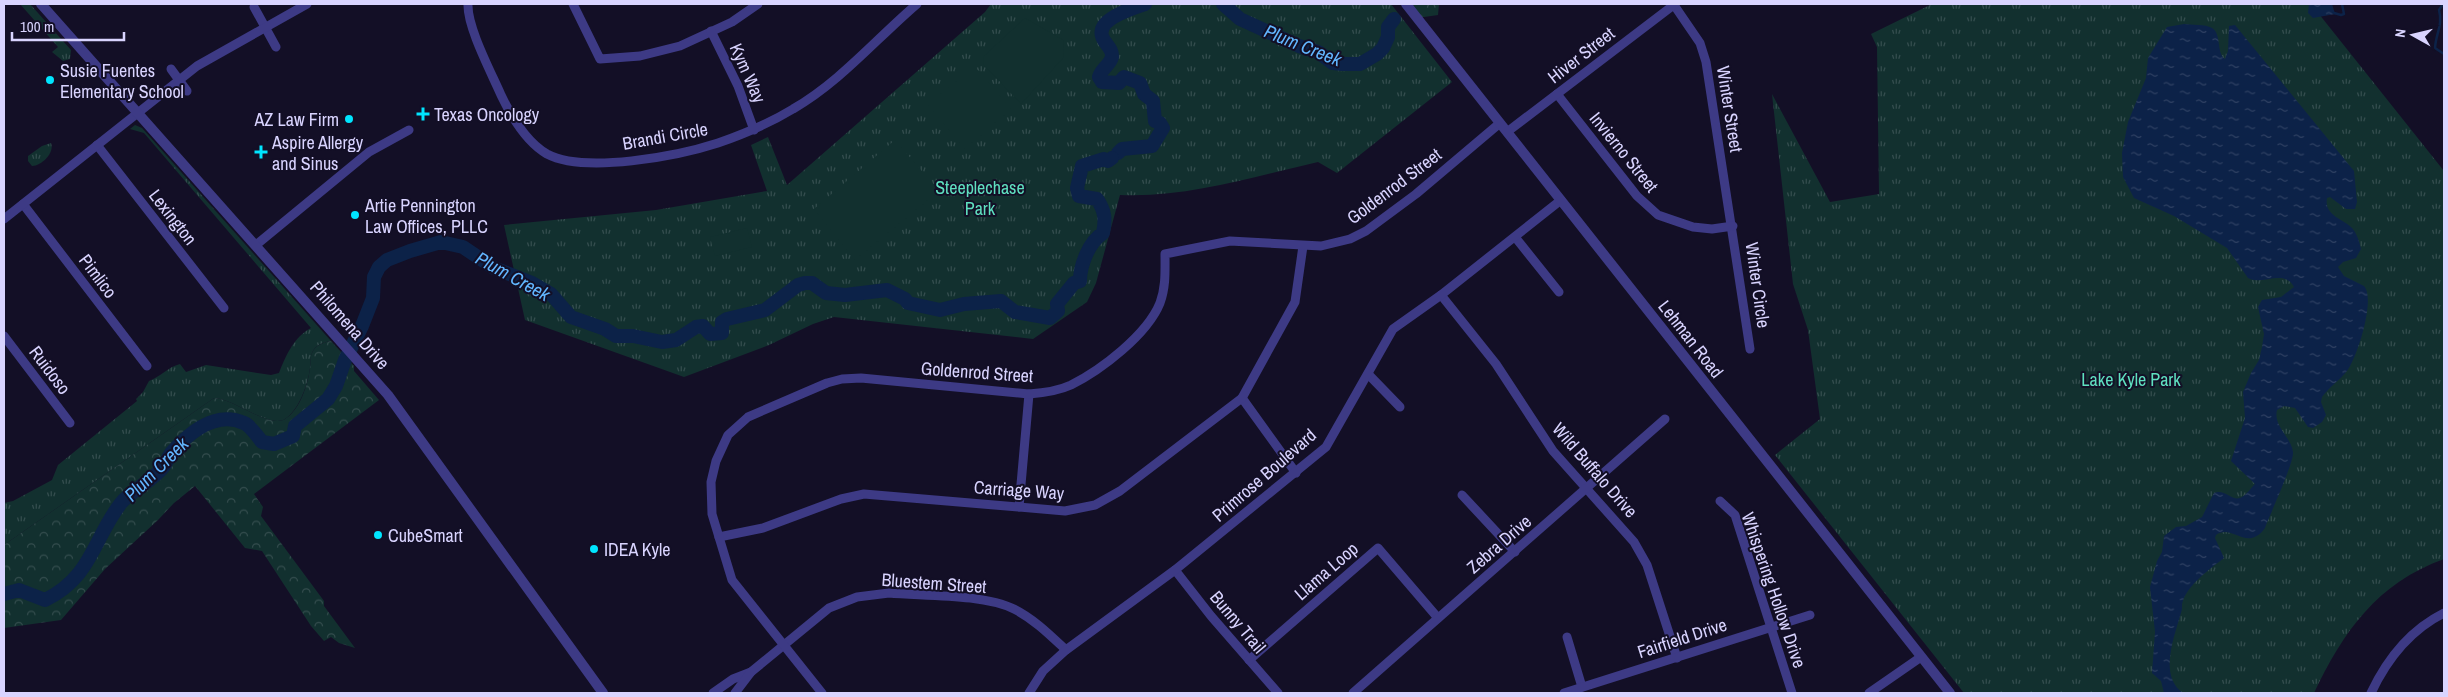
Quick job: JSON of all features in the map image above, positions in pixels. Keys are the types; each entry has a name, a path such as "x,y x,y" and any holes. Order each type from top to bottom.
{"street":[{"name":"Philomena Drive","path":"41,4 355,355 428,448 602,693"},
{"path":"4,219 197,66 307,4"},
{"name":"Brandi Circle","path":"468,4 467,14 506,106 532,142 547,154 583,163 645,159 717,143 754,130 794,108 825,86 917,4"},
{"path":"573,4 600,59 648,54 680,46 732,22 758,4"},
{"name":"Lehman Road","path":"1406,4 1950,693"},
{"name":"Hiver Street","path":"1507,132 1674,4"},
{"name":"Winter Street","path":"1674,4 1700,44 1706,62 1733,226"},
{"path":"254,7 276,47"},
{"name":"Kym Way","path":"712,31 738,86 754,130"},
{"path":"171,69 187,91"},
{"name":"Invierno Street","path":"1557,94 1637,196 1658,215 1698,227 1733,226"},
{"name":"Goldenrod Street","path":"822,693 782,646 732,580 712,514 711,482 716,460 728,435 748,417 827,383 842,379 861,378 1029,394 1047,392 1070,385 1126,347 1146,328 1160,302 1164,288 1164,254 1230,240 1303,246 1337,243 1366,231 1416,194 1500,123"},
{"path":"256,245 369,152 409,130"},
{"name":"Lexington","path":"97,145 224,308"},
{"name":"Primrose Boulevard","path":"1029,693 1043,671 1066,650 1175,570 1326,447 1393,329 1441,295 1561,200"},
{"name":"Pimlico","path":"23,204 147,366"},
{"name":"Winter Circle","path":"1733,226 1750,349"},
{"path":"1515,237 1559,292"},
{"name":"Carriage Way","path":"719,538 763,528 841,499 864,494 1065,511 1095,504 1120,491 1242,398 1295,302 1303,246"},
{"name":"Wild Buffalo Drive","path":"1441,295 1496,364 1553,451 1625,531 1647,565 1678,658"},
{"name":"Ruidoso","path":"4,336 70,423"},
{"path":"1368,374 1400,407"},
{"path":"1018,507 1029,394"},
{"path":"1242,398 1296,473"},
{"name":"Zebra Drive","path":"1353,693 1665,418"},
{"path":"1462,495 1515,552"},
{"name":"Whispering Hollow Drive","path":"1720,501 1735,514 1792,693"},
{"name":"Llama Loop","path":"1249,660 1378,548 1438,618"},
{"name":"Bunny Trail","path":"1175,570 1278,693"},
{"name":"Bluestem Street","path":"735,693 751,672 829,608 857,597 889,593 980,600 1014,609 1046,631 1066,650"},
{"path":"2371,693 2383,671 2402,645 2419,628 2444,613"},
{"name":"Fairfield Drive","path":"1564,693 1678,658 1770,626 1810,615"},
{"path":"1567,637 1582,687"},
{"path":"1869,693 1921,657"},
{"name":"Bluestem Street","path":"713,693 733,679 751,672"}],"green space":[{"path":"20,4 30,4 71,50 70,59 63,61 52,52 58,47"},
{"name":"Steeplechase Park","path":"991,4 1391,4 1452,82 1337,173 1318,162 1195,190 1145,195 1120,195 1096,283 1087,302 1033,339 834,317 813,324 769,345 684,377 525,320 504,225 656,210 767,191 751,145 768,137 787,185 985,12"},
{"path":"1406,4 1439,4 1438,15 1417,18"},
{"name":"Lake Kyle Park","path":"1932,4 2311,4 2444,171 2444,559 2420,569 2400,581 2365,612 2337,650 2314,693 1964,693 1775,455 1820,419 1808,330 1793,284 1772,94 1830,202 1879,194 1877,47 1871,34"},
{"path":"1025,18 1063,40 1064,57 1021,104 983,64 984,56"},
{"path":"969,70 978,70 1011,109 965,149 928,105"},
{"path":"135,125 142,128 331,341 320,344 313,350 302,396 295,409 285,419 278,421 270,420 222,399 214,398 4,545 4,503 13,501 52,480 58,465 137,401 136,399 143,392 149,381 180,364 186,372 206,365 271,375 279,373 295,341 311,328 144,133 130,129"},
{"path":"895,140 939,191 855,260 814,209"},
{"path":"51,143 52,147 49,155 39,164 32,166 28,161 28,156 42,146"},
{"path":"747,228 752,247 715,256 710,237"},
{"path":"331,341 354,366 354,371 379,400 254,494 263,507 261,516 324,601 324,606 355,648 339,643 331,637 324,641 311,626 262,551 245,548 195,486 174,503 105,569 61,620 4,628 4,545 214,398 222,399 270,420 278,421 285,419 295,409 302,396 313,350 320,344"}],"water":[{"path":"2309,4 2332,4 2335,14 2313,18 2308,13"},
{"path":"2184,24 2202,25 2212,28 2217,35 2222,56 2225,59 2228,51 2229,26 2235,25 2354,171 2357,202 2355,209 2346,209 2330,197 2327,198 2327,204 2331,212 2351,227 2358,237 2361,249 2356,258 2343,262 2338,267 2344,276 2364,286 2368,303 2364,328 2356,354 2344,375 2322,397 2321,402 2326,415 2322,422 2313,428 2308,427 2295,408 2284,406 2277,410 2276,416 2280,426 2292,447 2290,467 2265,528 2258,535 2246,538 2222,532 2216,535 2215,538 2224,558 2197,580 2186,594 2170,653 2171,676 2175,685 2183,693 2164,693 2161,681 2152,673 2155,632 2150,587 2157,561 2162,552 2164,536 2176,527 2186,526 2202,517 2214,493 2222,492 2239,498 2246,494 2255,484 2231,461 2245,418 2243,392 2259,360 2262,347 2264,334 2258,307 2262,300 2281,297 2294,287 2290,281 2285,279 2254,280 2248,278 2227,248 2174,216 2134,198 2123,177 2122,153 2128,122 2146,78 2148,58 2167,27"}],"waterway":[{"name":"Plum Creek","path":"1118,153 1122,149 1152,146 1163,128 1160,123 1155,121 1153,101 1144,94 1140,83 1124,77 1119,83 1102,82 1099,77 1112,57 1111,51 1102,36 1105,24 1117,15 1145,4"},
{"name":"Plum Creek","path":"1223,4 1240,19 1299,46 1318,52 1333,63 1342,64 1360,64 1377,54 1383,48 1388,37 1388,27 1394,19"},
{"path":"2334,13 2344,14 2342,4"},
{"path":"2443,4 2439,10 2440,25 2435,48 2444,54"},
{"name":"Plum Creek","path":"4,594 19,590 45,600 61,591 82,569 121,503 131,493 149,481 179,445 203,426 213,421 233,420 247,424 262,442 274,444 293,436 295,426 328,399 336,386 345,360 373,298 374,277 379,267 387,260 441,242 463,247 494,268 532,283 551,294 571,317 605,329 616,336 633,336 662,342 676,340 696,327 703,326 710,334 722,333 722,322 727,319 765,310 798,285 805,283 812,283 826,293 845,295 887,290 905,299 908,303 940,310 964,304 1001,301 1015,312 1050,318 1058,311 1057,304 1074,283 1080,281 1086,254 1103,233 1104,215 1097,199 1079,196 1077,188 1082,166 1104,159 1108,161 1112,158"}],"place":[{"name":"Susie Fuentes Elementary School","path":"50,80"},
{"name":"Texas Oncology","path":"423,114"},
{"name":"AZ Law Firm","path":"349,119"},
{"name":"Aspire Allergy and Sinus","path":"261,152"},
{"name":"Artie Pennington Law Offices, PLLC","path":"355,215"},
{"name":"CubeSmart","path":"378,535"},
{"name":"IDEA Kyle","path":"594,549"}]}
